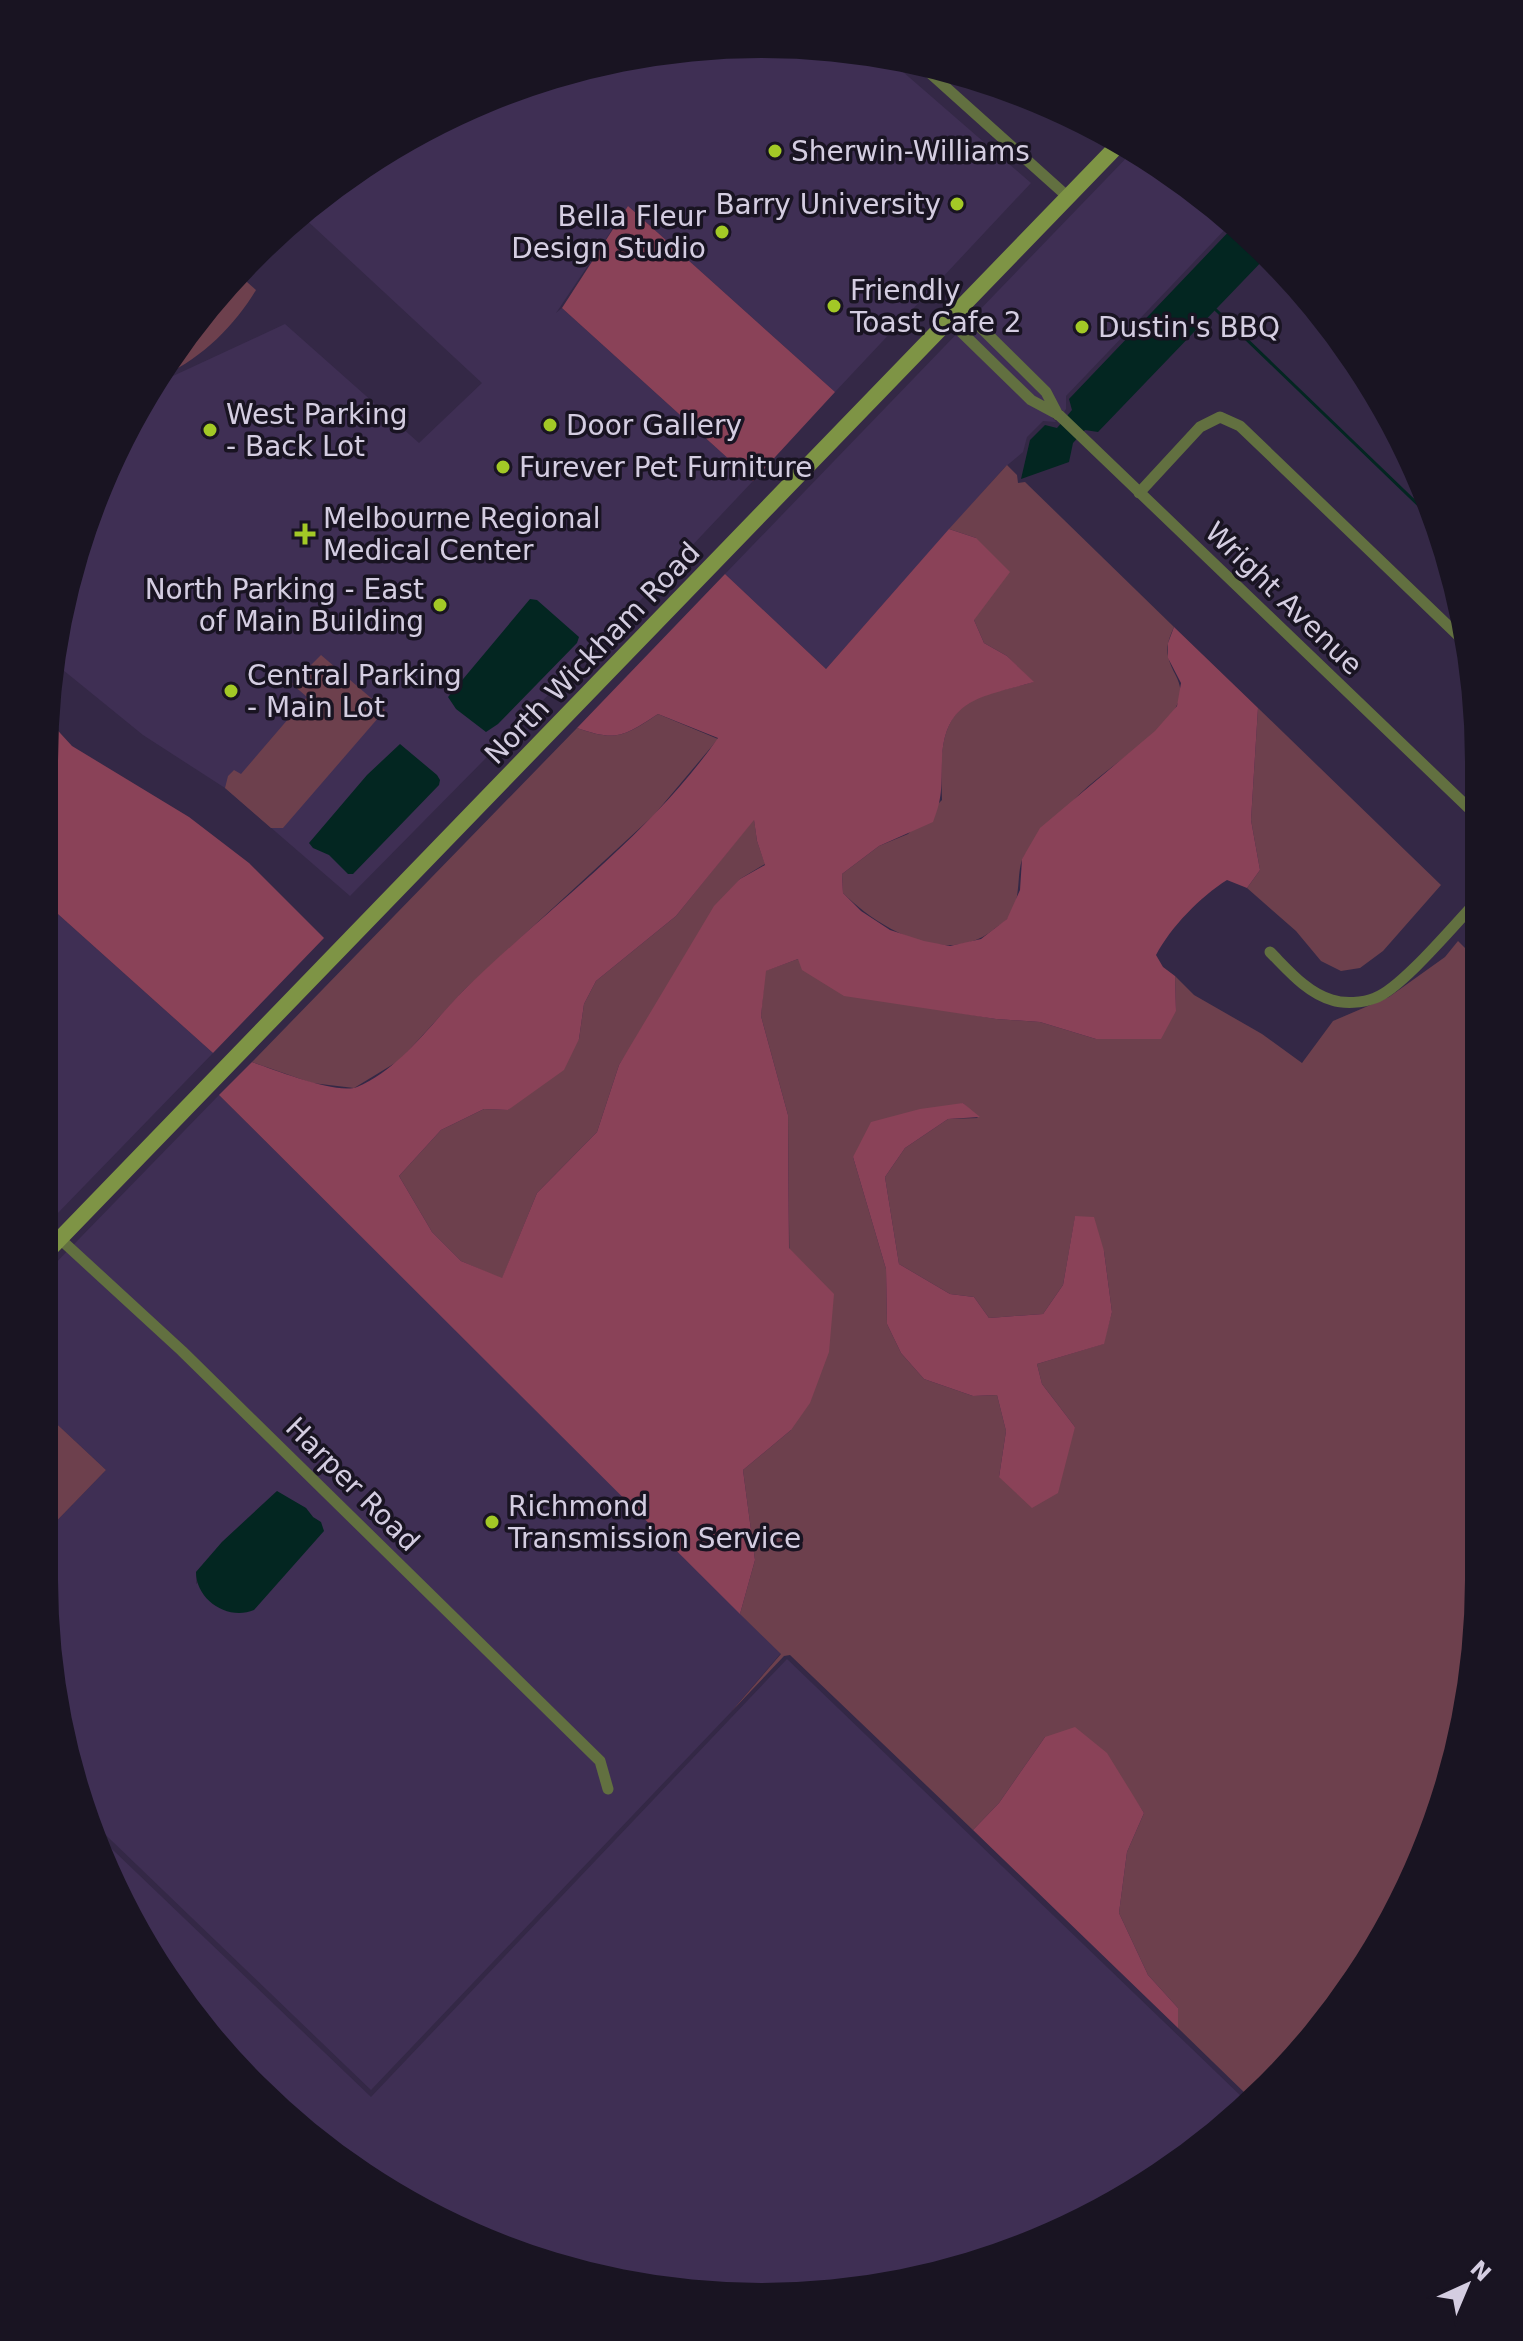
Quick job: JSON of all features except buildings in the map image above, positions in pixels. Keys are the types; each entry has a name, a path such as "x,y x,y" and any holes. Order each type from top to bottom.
{"main road":[{"name":"North Wickham Road","path":"60,1239 1112,151"}],"street":[{"path":"939,81 1068,197"},
{"name":"Wright Avenue","path":"955,314 1031,400 1059,415"},
{"name":"Wright Avenue","path":"955,314 1046,392 1059,415 1083,439 1465,805"},
{"path":"1139,493 1200,427 1220,417 1240,426 1452,629"},
{"path":"1270,952 1302,984 1332,1000 1355,1002 1376,998 1399,982 1465,913"},
{"name":"Harper Road","path":"60,1239 182,1351 600,1761 608,1789"}],"shaded area":[{"path":"715,60 808,60 899,72 905,73 1031,183 835,392 628,206 556,313 562,308 753,481 619,623 350,896 225,788 143,735 64,671 82,579 95,535 131,450 174,375 285,324 419,443 482,383 310,223 333,203 410,152 450,131 535,95 624,72"},
{"path":"1125,160 1190,203 1223,231 1066,396 1064,412 1059,407 1051,416 1056,422 1043,421 1027,437 1023,452 1004,468 826,669 725,574"},
{"path":"628,206 835,392 753,481 562,308"},
{"path":"1226,234 1259,264 1098,432 1085,430 1073,443 1069,462 1021,479 1030,440 1045,425 1057,428 1072,410 1069,399"},
{"path":"247,282 256,290 248,303 228,328 179,368 203,333"},
{"path":"1007,465 1017,475 1018,483 1025,482 1174,627 1168,652 1180,686 1179,699 1157,730 1084,790 1030,848 1022,860 1017,896 1006,920 975,941 955,945 934,944 914,939 875,919 843,893 842,874 879,846 908,834 942,800 942,753 950,724 957,712 985,695 1033,682 1007,656 984,643 974,620 976,538 949,529"},
{"path":"949,529 976,538 1010,572 974,620 984,643 1007,656 1034,682 983,697 959,712 944,740 940,799 933,822 879,846 842,874 843,893 861,911 890,930 950,946 981,939 1007,919 1020,890 1022,859 1040,828 1155,731 1177,706 1181,683 1168,658 1168,643 1174,627 1258,708 1251,820 1260,870 1247,888 1227,880 1207,895 1187,913 1162,944 1156,955 1163,967 1175,976 1176,1011 1161,1039 1096,1039 1040,1022 996,1019 844,996 802,970 798,959 766,971 761,1016 788,1115 789,1248 834,1294 829,1352 810,1403 791,1430 743,1470 755,1560 740,1614 219,1095 252,1062 305,1080 348,1089 373,1079 402,1057 496,959 630,839 691,774 718,738 658,714 628,732 611,736 577,728 725,574 826,669","holes":["754,820 765,865 740,879 714,906 619,1065 597,1132 537,1193 502,1278 461,1261 432,1232 399,1176 441,1130 484,1109 508,1110 564,1070 579,1039 584,1004 596,981 676,916"]},
{"path":"530,599 537,600 579,637 577,643 498,724 486,732 456,709 448,697"},
{"path":"321,655 385,710 283,828 271,828 225,788 228,776 234,770 241,774 307,697 292,684"},
{"path":"1258,708 1441,885 1383,951 1360,968 1341,971 1321,961 1296,931 1247,888 1260,870 1251,820"},
{"path":"658,714 718,739 654,815 464,990 400,1060 354,1088 312,1083 252,1062 577,728 611,736 628,732"},
{"path":"59,732 72,746 189,817 249,863 324,938 213,1053 58,914"},
{"path":"400,744 437,775 439,785 353,874 348,874 329,855 309,843 367,775"},
{"path":"754,819 765,864 740,879 619,1065 597,1132 537,1193 502,1279 461,1261 432,1232 399,1176 441,1130 484,1109 508,1110 579,1039 584,1004 596,981 676,916"},
{"path":"58,914 213,1053 58,1213"},
{"path":"1458,941 1465,948 1465,1580 1459,1671 1441,1762 1428,1806 1392,1891 1371,1931 1320,2008 1243,2091 1178,2028 1178,2008 1148,1975 1119,1913 1127,1852 1144,1813 1130,1792 1045,1737 999,1803 973,1830 790,1655 784,1656 731,1712 781,1654 740,1614 755,1560 743,1470 791,1430 788,1115 761,1016 765,971 798,959 955,1012 1040,1022 1096,1039 1176,1011 1175,976 1194,995 1262,1034 1302,1063 1333,1021 1389,997 1445,957","holes":["963,1103 978,1118 948,1119 905,1148 885,1177 899,1264 950,1294 974,1297 989,1318 1043,1314 1063,1285 1075,1217 1104,1251 1112,1312 1103,1344 1037,1364 1042,1384 1075,1427 999,1477 1006,1431 997,1395 973,1396 924,1379 901,1353 887,1324 886,1269 853,1157"]},
{"path":"219,1095 781,1653 731,1712 371,2090 107,1836 82,1762 72,1717 64,1671 58,1580 58,1520 106,1470 58,1425 58,1261","holes":["276,1492 306,1508 313,1517 196,1584 196,1572 222,1542"]},
{"path":"963,1103 980,1117 948,1119 905,1148 885,1177 899,1264 950,1294 974,1297 989,1318 1043,1314 1063,1285 1075,1216 1094,1217 1104,1251 1112,1312 1104,1344 1037,1364 1042,1384 1075,1427 1058,1493 1032,1508 999,1477 1006,1431 997,1395 973,1396 924,1379 901,1353 887,1324 886,1269 853,1157 871,1122 920,1109"},
{"path":"58,1425 106,1470 58,1520"},
{"path":"277,1491 306,1508 321,1522 324,1531 254,1610 234,1613 215,1606 201,1591 196,1572 222,1542"},
{"path":"787,1659 1240,2095 1190,2138 1113,2189 1031,2229 944,2259 853,2277 762,2283 670,2277 624,2269 535,2246 492,2229 410,2189 333,2138 264,2077 203,2008 152,1931 112,1849 371,2097"},
{"path":"1075,1727 1107,1753 1144,1813 1127,1852 1119,1913 1148,1975 1178,2008 1178,2028 973,1830 999,1803 1045,1737"}],"waterway":[{"path":"1216,310 1415,501"}],"place":[{"name":"Sherwin-Williams","path":"775,151"},
{"name":"Barry University","path":"957,204"},
{"name":"Bella Fleur Design Studio","path":"722,232"},
{"name":"Friendly Toast Cafe 2","path":"834,306"},
{"name":"Dustin's BBQ","path":"1082,327"},
{"name":"Door Gallery","path":"550,425"},
{"name":"West Parking - Back Lot","path":"210,430"},
{"name":"Furever Pet Furniture","path":"503,467"},
{"name":"Melbourne Regional Medical Center","path":"305,534"},
{"name":"North Parking - East of Main Building","path":"440,605"},
{"name":"Central Parking - Main Lot","path":"231,691"},
{"name":"Richmond Transmission Service","path":"492,1522"}]}
